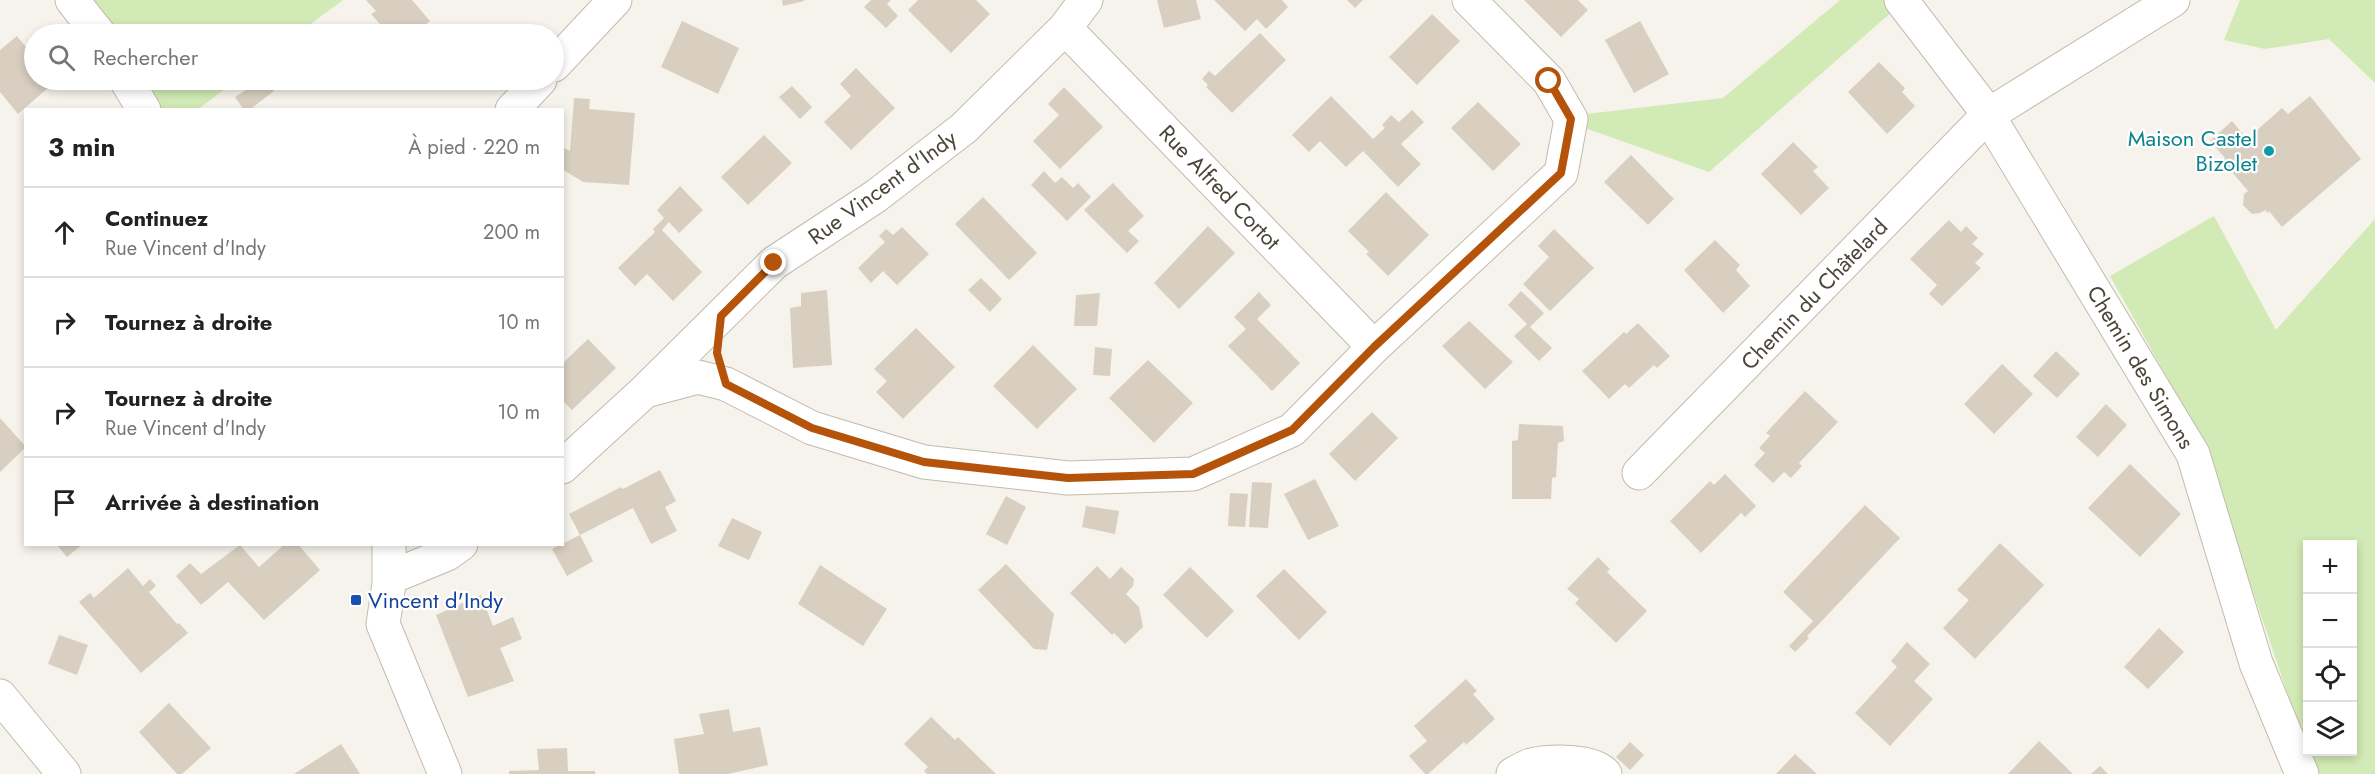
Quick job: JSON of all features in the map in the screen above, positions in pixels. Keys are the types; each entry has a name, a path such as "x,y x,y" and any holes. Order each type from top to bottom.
{"street":[{"path":"72,0 91,24"},
{"path":"564,54 615,0"},
{"name":"Rue Vincent d'Indy","path":"564,465 645,391 774,263 876,196 964,128 1065,28 1086,0"},
{"name":"Rue Vincent d'Indy","path":"645,391 698,377 726,384 812,428 924,462 1068,478 1193,474 1292,430 1374,347 1561,173 1571,119 1549,81 1469,0"},
{"name":"Chemin des Simons","path":"1901,0 1988,115 2193,454 2256,663 2302,774"},
{"name":"Chemin du Châtelard","path":"1640,473 1988,115 2173,0"},
{"name":"Rue Alfred Cortot","path":"1065,28 1374,347"},
{"path":"132,90 143,108"},
{"path":"514,108 531,90"},
{"path":"721,316 717,353 726,384"},
{"path":"389,546 389,578 383,624 445,774"},
{"path":"389,578 447,554 458,546"},
{"path":"0,696 64,774"},
{"path":"1513,774 1529,766 1567,761 1601,770 1605,774"}],"green space":[{"path":"86,0 343,0 311,24 105,24"},
{"path":"1840,0 1886,0 1894,10 1709,172 1585,128 1586,114 1723,98"},
{"path":"2240,0 2375,0 2375,83 2329,39 2265,49 2224,40"},
{"path":"145,90 224,90 200,108 155,108"},
{"path":"2214,216 2276,330 2375,219 2375,774 2315,774 2309,756 2357,756 2357,540 2303,540 2303,739 2200,436 2110,276"}],"building":[{"path":"366,0 412,0 430,21 426,24 380,24 371,14 376,11"},
{"path":"782,0 804,0 804,1 783,6"},
{"path":"871,0 891,0 887,4 898,16 886,28 864,7"},
{"path":"918,0 976,0 990,14 951,53 908,10"},
{"path":"1157,0 1196,0 1201,19 1164,28"},
{"path":"1214,0 1282,0 1288,7 1266,29 1257,19 1245,31"},
{"path":"1347,0 1363,0 1355,8"},
{"path":"1524,0 1578,0 1588,10 1561,37"},
{"path":"1432,14 1460,41 1417,85 1389,57"},
{"path":"682,21 739,48 718,94 661,67"},
{"path":"1640,21 1669,74 1634,93 1605,40"},
{"path":"1260,33 1286,60 1232,113 1206,87 1208,85 1202,79 1209,71 1215,76"},
{"path":"17,36 24,45 24,90 46,90 18,114 0,92 0,50"},
{"path":"1879,62 1905,88 1902,92 1915,106 1887,134 1848,92"},
{"path":"856,68 895,108 851,150 824,122 851,96 840,84"},
{"path":"792,86 812,107 800,119 779,97"},
{"path":"1064,87 1103,127 1060,169 1033,141 1059,115 1048,104"},
{"path":"246,90 274,91 252,108 243,108 235,97"},
{"path":"1331,96 1373,139 1385,128 1382,125 1391,115 1399,122 1412,110 1424,122 1401,144 1421,164 1398,187 1363,151 1346,167 1320,141 1309,152 1292,135"},
{"name":"Maison Castel Bizolet","path":"2310,96 2361,159 2282,227 2269,211 2252,214 2243,205 2244,194 2248,191 2222,160 2225,158 2210,141 2232,121 2247,139 2282,108 2288,114"},
{"path":"574,98 590,99 589,109 635,113 629,185 583,182 564,170 564,148 570,151"},
{"path":"1478,102 1521,144 1493,171 1451,128"},
{"path":"764,135 792,163 748,205 721,177"},
{"path":"1793,142 1818,167 1813,171 1829,188 1801,215 1761,174"},
{"path":"1631,155 1674,199 1648,225 1604,182"},
{"path":"1044,171 1055,183 1062,177 1073,188 1078,183 1091,197 1067,221 1031,185"},
{"path":"1113,183 1144,216 1128,231 1139,241 1127,253 1084,210"},
{"path":"680,186 703,210 679,233 669,222 662,230 702,272 673,301 647,274 635,286 618,268 655,232 653,229 664,218 657,210"},
{"path":"1386,192 1429,235 1388,276 1366,254 1369,252 1348,231"},
{"path":"983,197 1037,253 1009,280 955,224"},
{"path":"1949,220 1961,232 1966,226 1978,238 1972,244 1984,254 1975,263 1981,268 1942,306 1929,294 1937,285 1910,259"},
{"path":"1208,226 1235,253 1179,309 1154,283"},
{"path":"902,227 929,254 897,285 883,271 871,283 858,268 885,242 879,236 886,229 893,235"},
{"path":"1554,229 1594,268 1550,311 1523,284 1549,257 1538,246"},
{"path":"1715,240 1740,265 1736,270 1750,286 1723,313 1684,270"},
{"path":"981,278 1002,299 990,312 968,290"},
{"path":"827,290 832,365 793,368 790,308 801,306 801,293"},
{"path":"1521,291 1544,313 1530,327 1552,348 1539,361 1514,336 1527,324 1508,305"},
{"path":"1259,292 1271,305 1257,319 1300,363 1272,391 1228,346 1246,329 1234,317"},
{"path":"1100,293 1097,326 1074,326 1076,295"},
{"path":"1469,321 1513,362 1485,389 1442,346"},
{"path":"1638,323 1670,356 1657,368 1654,365 1629,388 1625,384 1609,399 1582,371 1624,332 1626,334"},
{"path":"916,328 955,367 903,419 876,392 887,381 874,369"},
{"path":"588,339 616,368 572,410 564,402 564,362"},
{"path":"1033,345 1077,389 1037,429 993,386"},
{"path":"1095,347 1112,349 1110,376 1093,375"},
{"path":"2056,351 2080,374 2057,398 2033,376"},
{"path":"1148,360 1193,403 1154,443 1109,398"},
{"path":"2002,364 2033,394 1994,434 1964,404"},
{"path":"1805,391 1838,422 1799,463 1802,466 1791,478 1784,472 1773,483 1754,465 1765,453 1759,448 1770,436 1766,433"},
{"path":"2106,404 2127,425 2098,457 2076,437"},
{"path":"1372,412 1398,438 1355,481 1329,454"},
{"path":"0,418 24,445 24,449 0,472"},
{"path":"1519,424 1563,426 1564,441 1558,443 1556,477 1552,478 1551,499 1512,499 1512,441 1518,440"},
{"path":"2130,464 2181,514 2140,557 2088,508"},
{"path":"660,470 676,501 665,507 677,531 651,544 633,508 580,535 569,514"},
{"path":"1725,474 1756,506 1745,517 1741,513 1701,553 1670,521 1710,481 1714,485"},
{"path":"1315,479 1339,526 1308,540 1284,494"},
{"path":"1252,482 1272,483 1268,528 1249,527"},
{"path":"1230,493 1248,494 1245,527 1228,526"},
{"path":"1006,496 1026,507 1007,545 986,534"},
{"path":"1865,505 1900,538 1807,636 1809,638 1795,652 1789,646 1813,621 1783,592"},
{"path":"1086,506 1119,511 1115,534 1082,527"},
{"path":"732,518 762,532 749,560 718,546"},
{"path":"580,535 593,561 567,576 552,549 564,546 564,543"},
{"path":"2000,543 2044,585 1975,659 1943,628 1969,600 1957,590"},
{"path":"58,546 81,546 67,557"},
{"path":"239,546 259,567 283,546 300,546 320,570 264,620 228,582 201,605 176,576 190,563 201,574"},
{"path":"1598,557 1610,569 1607,572 1647,611 1616,643 1575,603 1579,599 1567,589"},
{"path":"1006,564 1054,614 1047,650 1034,649 978,590"},
{"path":"820,565 887,609 863,646 798,604"},
{"path":"1097,566 1110,579 1121,567 1134,579 1133,586 1126,594 1139,607 1143,627 1125,644 1114,633 1112,635 1070,593"},
{"path":"1190,567 1234,611 1207,638 1163,595"},
{"path":"128,568 143,586 150,579 156,586 149,592 188,633 141,673 79,602 90,593 94,598"},
{"path":"1284,569 1327,612 1299,640 1256,596"},
{"path":"481,595 493,626 513,617 522,639 500,648 514,681 468,697 436,615"},
{"path":"2159,628 2184,652 2148,689 2124,667"},
{"path":"59,635 88,645 77,675 48,664"},
{"path":"1907,642 1930,664 1914,681 1933,699 1890,746 1855,713 1897,667 1891,661"},
{"path":"1466,679 1477,691 1473,694 1495,719 1466,745 1464,742 1428,774 1425,774 1409,756 1427,741 1414,726"},
{"path":"169,703 211,748 182,774 177,774 139,732"},
{"path":"729,709 733,732 760,727 768,765 728,774 679,774 674,739 704,734 699,714"},
{"path":"931,717 955,740 958,737 996,774 927,774 924,771 928,767 904,744"},
{"path":"2039,741 2069,770 2073,774 2008,774"},
{"path":"1630,742 1644,755 1630,770 1616,757"},
{"path":"341,744 360,774 294,774"},
{"path":"567,748 568,771 595,771 595,774 509,774 509,771 539,770 537,749"},
{"path":"1795,754 1817,774 1776,774"},
{"path":"2100,766 2108,774 2091,774"}],"place":[{"name":"Maison Castel Bizolet","path":"2269,151"},
{"name":"Vincent d'Indy","path":"356,600"}],"route":[{"path":"774,263 721,316 717,353 726,384 812,428 924,462 1068,478 1193,474 1292,430 1374,347 1561,173 1571,119 1549,81"}]}
